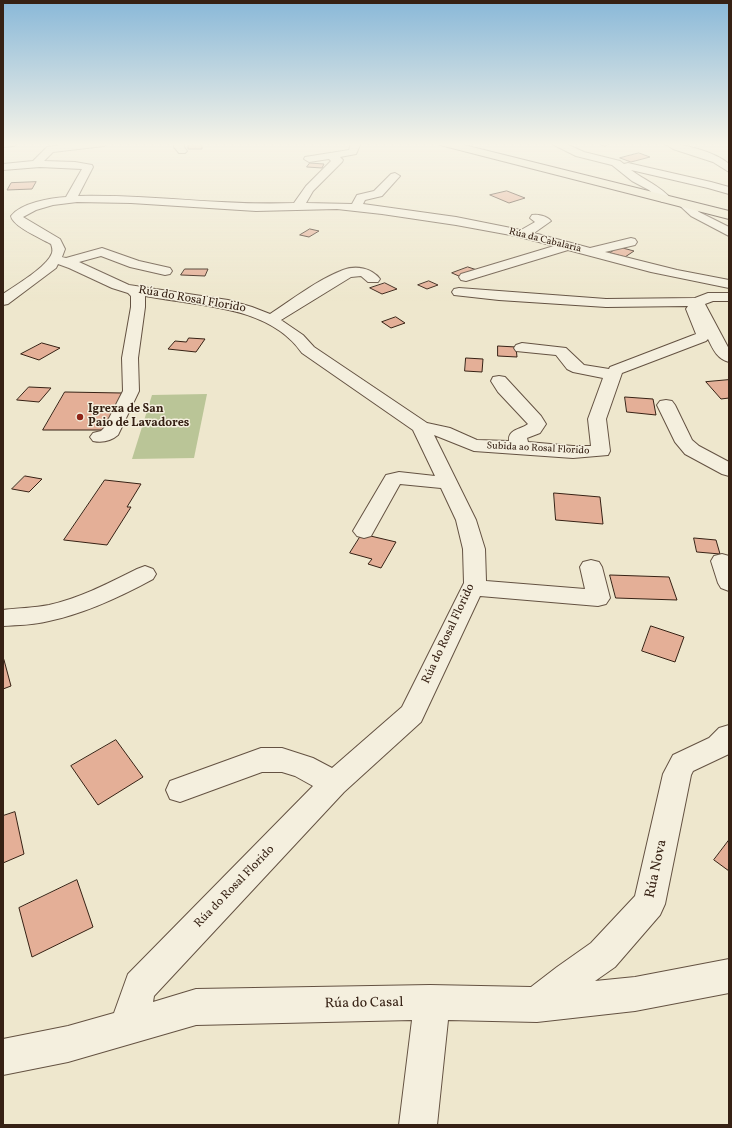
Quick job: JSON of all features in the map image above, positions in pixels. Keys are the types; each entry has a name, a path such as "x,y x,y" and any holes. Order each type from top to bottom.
{"main road":[{"path":"649,196 729,215"}],"street":[{"path":"70,200 72,196"},
{"path":"298,210 300,203 305,196"},
{"path":"344,218 358,208 361,197 369,196"},
{"path":"661,196 666,200"},
{"name":"Rúa da Cabalaria","path":"17,216 23,210 32,206 70,200 119,198 298,210 358,208 455,221 523,234 666,272 700,280 729,284"},
{"path":"684,204 695,214 729,232"},
{"path":"3,215 17,216 17,219 22,223 56,242 61,261"},
{"path":"523,234 545,221 536,218"},
{"path":"589,252 631,242"},
{"path":"466,278 566,246"},
{"path":"3,301 44,271 61,261 102,252 135,264 165,271"},
{"name":"Rúa do Rosal Florido","path":"61,261 101,279 133,290 232,305 251,309 272,319 302,340 308,350 421,427 466,520 474,549 475,583 412,714 334,783 140,986 128,1026"},
{"path":"272,319 348,273 366,273 373,279"},
{"path":"99,437 107,435 112,431 130,391 130,358 138,306 138,296 133,290"},
{"path":"459,292 606,303 697,302"},
{"path":"522,348 560,351 579,369 614,374 616,370 701,338 704,334 694,309 697,302 701,298 729,297"},
{"path":"697,302 721,350 729,357"},
{"name":"Subida ao Rosal Florido","path":"421,427 444,432 474,445 573,452 601,451 597,419 610,379 614,374"},
{"path":"499,381 537,424 532,430 521,433 518,436 519,447"},
{"path":"666,405 684,442 692,450 729,470"},
{"path":"364,531 393,479 399,478 448,483"},
{"path":"722,561 729,584"},
{"path":"472,588 598,598 591,567"},
{"path":"3,618 48,613 86,602 112,591 145,574"},
{"name":"Rúa Nova","path":"537,1005 569,979 603,955 649,904 677,774 683,763 719,746 729,736"},
{"path":"180,790 261,760 282,760 303,766 334,783"},
{"name":"Rúa do Casal","path":"3,1057 68,1044 196,1007 430,1002 537,1005 635,994 729,976"},
{"path":"418,1125 430,1022 430,1002"}],"green space":[{"path":"207,394 194,458 132,459 152,395"}],"building":[{"path":"492,196 519,196 525,198 509,203"},
{"path":"310,229 319,231 309,237 300,235"},
{"path":"619,247 634,251 625,257 610,253"},
{"path":"468,267 477,270 461,277 452,273"},
{"path":"185,269 208,269 205,276 181,275"},
{"path":"429,281 438,285 427,289 418,285"},
{"path":"385,283 397,289 382,294 370,288"},
{"path":"396,317 405,323 391,328 382,322"},
{"path":"189,338 205,339 196,352 168,349 175,341 186,342"},
{"path":"42,343 60,348 39,360 21,354"},
{"path":"498,346 516,347 517,357 498,356"},
{"path":"466,358 483,359 482,372 465,371"},
{"path":"729,380 729,398 721,399 706,382"},
{"path":"29,387 51,388 39,402 17,400"},
{"name":"Igrexa de San Paio de Lavadores","path":"65,392 122,393 105,430 43,430"},
{"path":"625,397 653,399 656,415 627,412"},
{"path":"25,476 42,479 29,492 12,489"},
{"path":"105,480 141,484 127,507 131,507 107,545 64,540"},
{"path":"554,493 600,497 603,524 556,520"},
{"path":"362,534 396,542 381,568 368,564 372,559 350,553"},
{"path":"694,538 716,540 720,554 697,552"},
{"path":"610,575 669,577 677,600 616,598"},
{"path":"651,626 684,637 675,662 642,651"},
{"path":"4,660 11,686 3,689 3,661"},
{"path":"116,740 143,777 98,805 71,766"},
{"path":"15,812 24,854 3,863 3,816"},
{"path":"729,840 729,871 714,860"},
{"path":"77,880 93,927 32,957 19,908"}],"place":[{"name":"Igrexa de San Paio de Lavadores","path":"80,417"}]}
